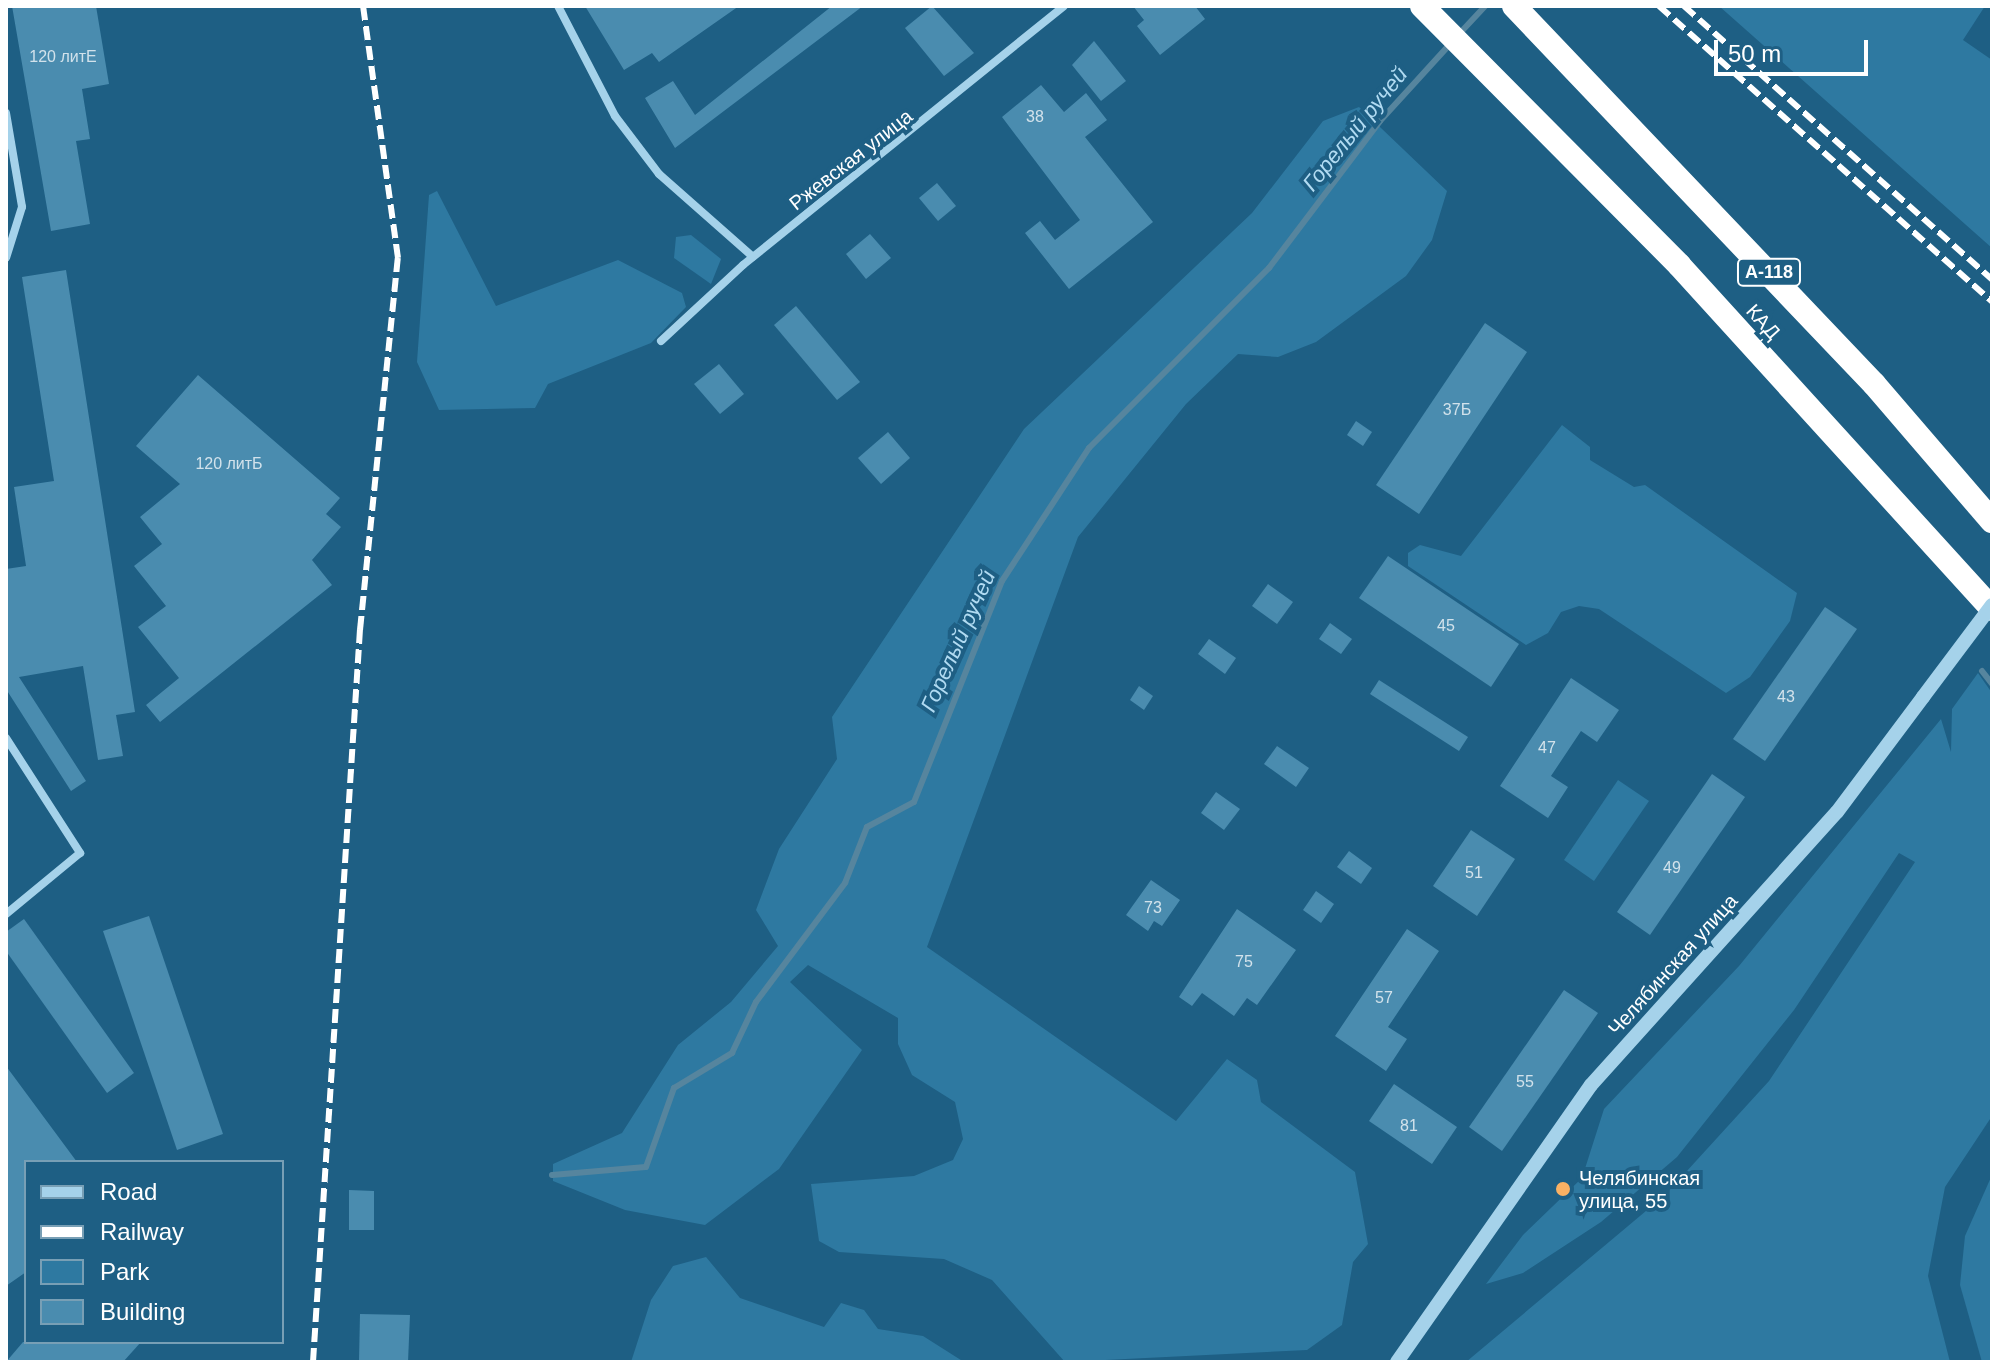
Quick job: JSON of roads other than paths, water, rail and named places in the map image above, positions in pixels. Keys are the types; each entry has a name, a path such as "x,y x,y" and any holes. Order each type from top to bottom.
{"highway":[{"name":"КАД","path":"1422,6 1562,145 1992,607"},
{"name":"КАД","path":"1514,6 1874,384 1992,521"}],"street":[{"path":"558,6 615,116 659,174 753,257"},
{"name":"Ржевская улица","path":"661,341 753,257 1064,6"},
{"path":"6,113 22,207 6,258"},
{"name":"Челябинская улица","path":"1397,1362 1591,1085 1837,812 1992,607"},
{"path":"6,738 80,853 6,914"}],"waterway":[{"name":"Горелый ручей","path":"1460,33 1485,6"},
{"name":"Горелый ручей","path":"552,1175 646,1167 674,1088 732,1053 756,1002 845,883 867,827 914,802 1002,581 1089,448 1269,268 1380,121 1452,42"},
{"path":"1982,671 1992,684"}],"railway":[{"path":"313,1362 360,630 398,258 363,6"},
{"path":"1659,6 1992,302"},
{"path":"1684,6 1992,279"}],"place":[{"name":"Челябинская улица, 55","path":"1563,1189"}]}
